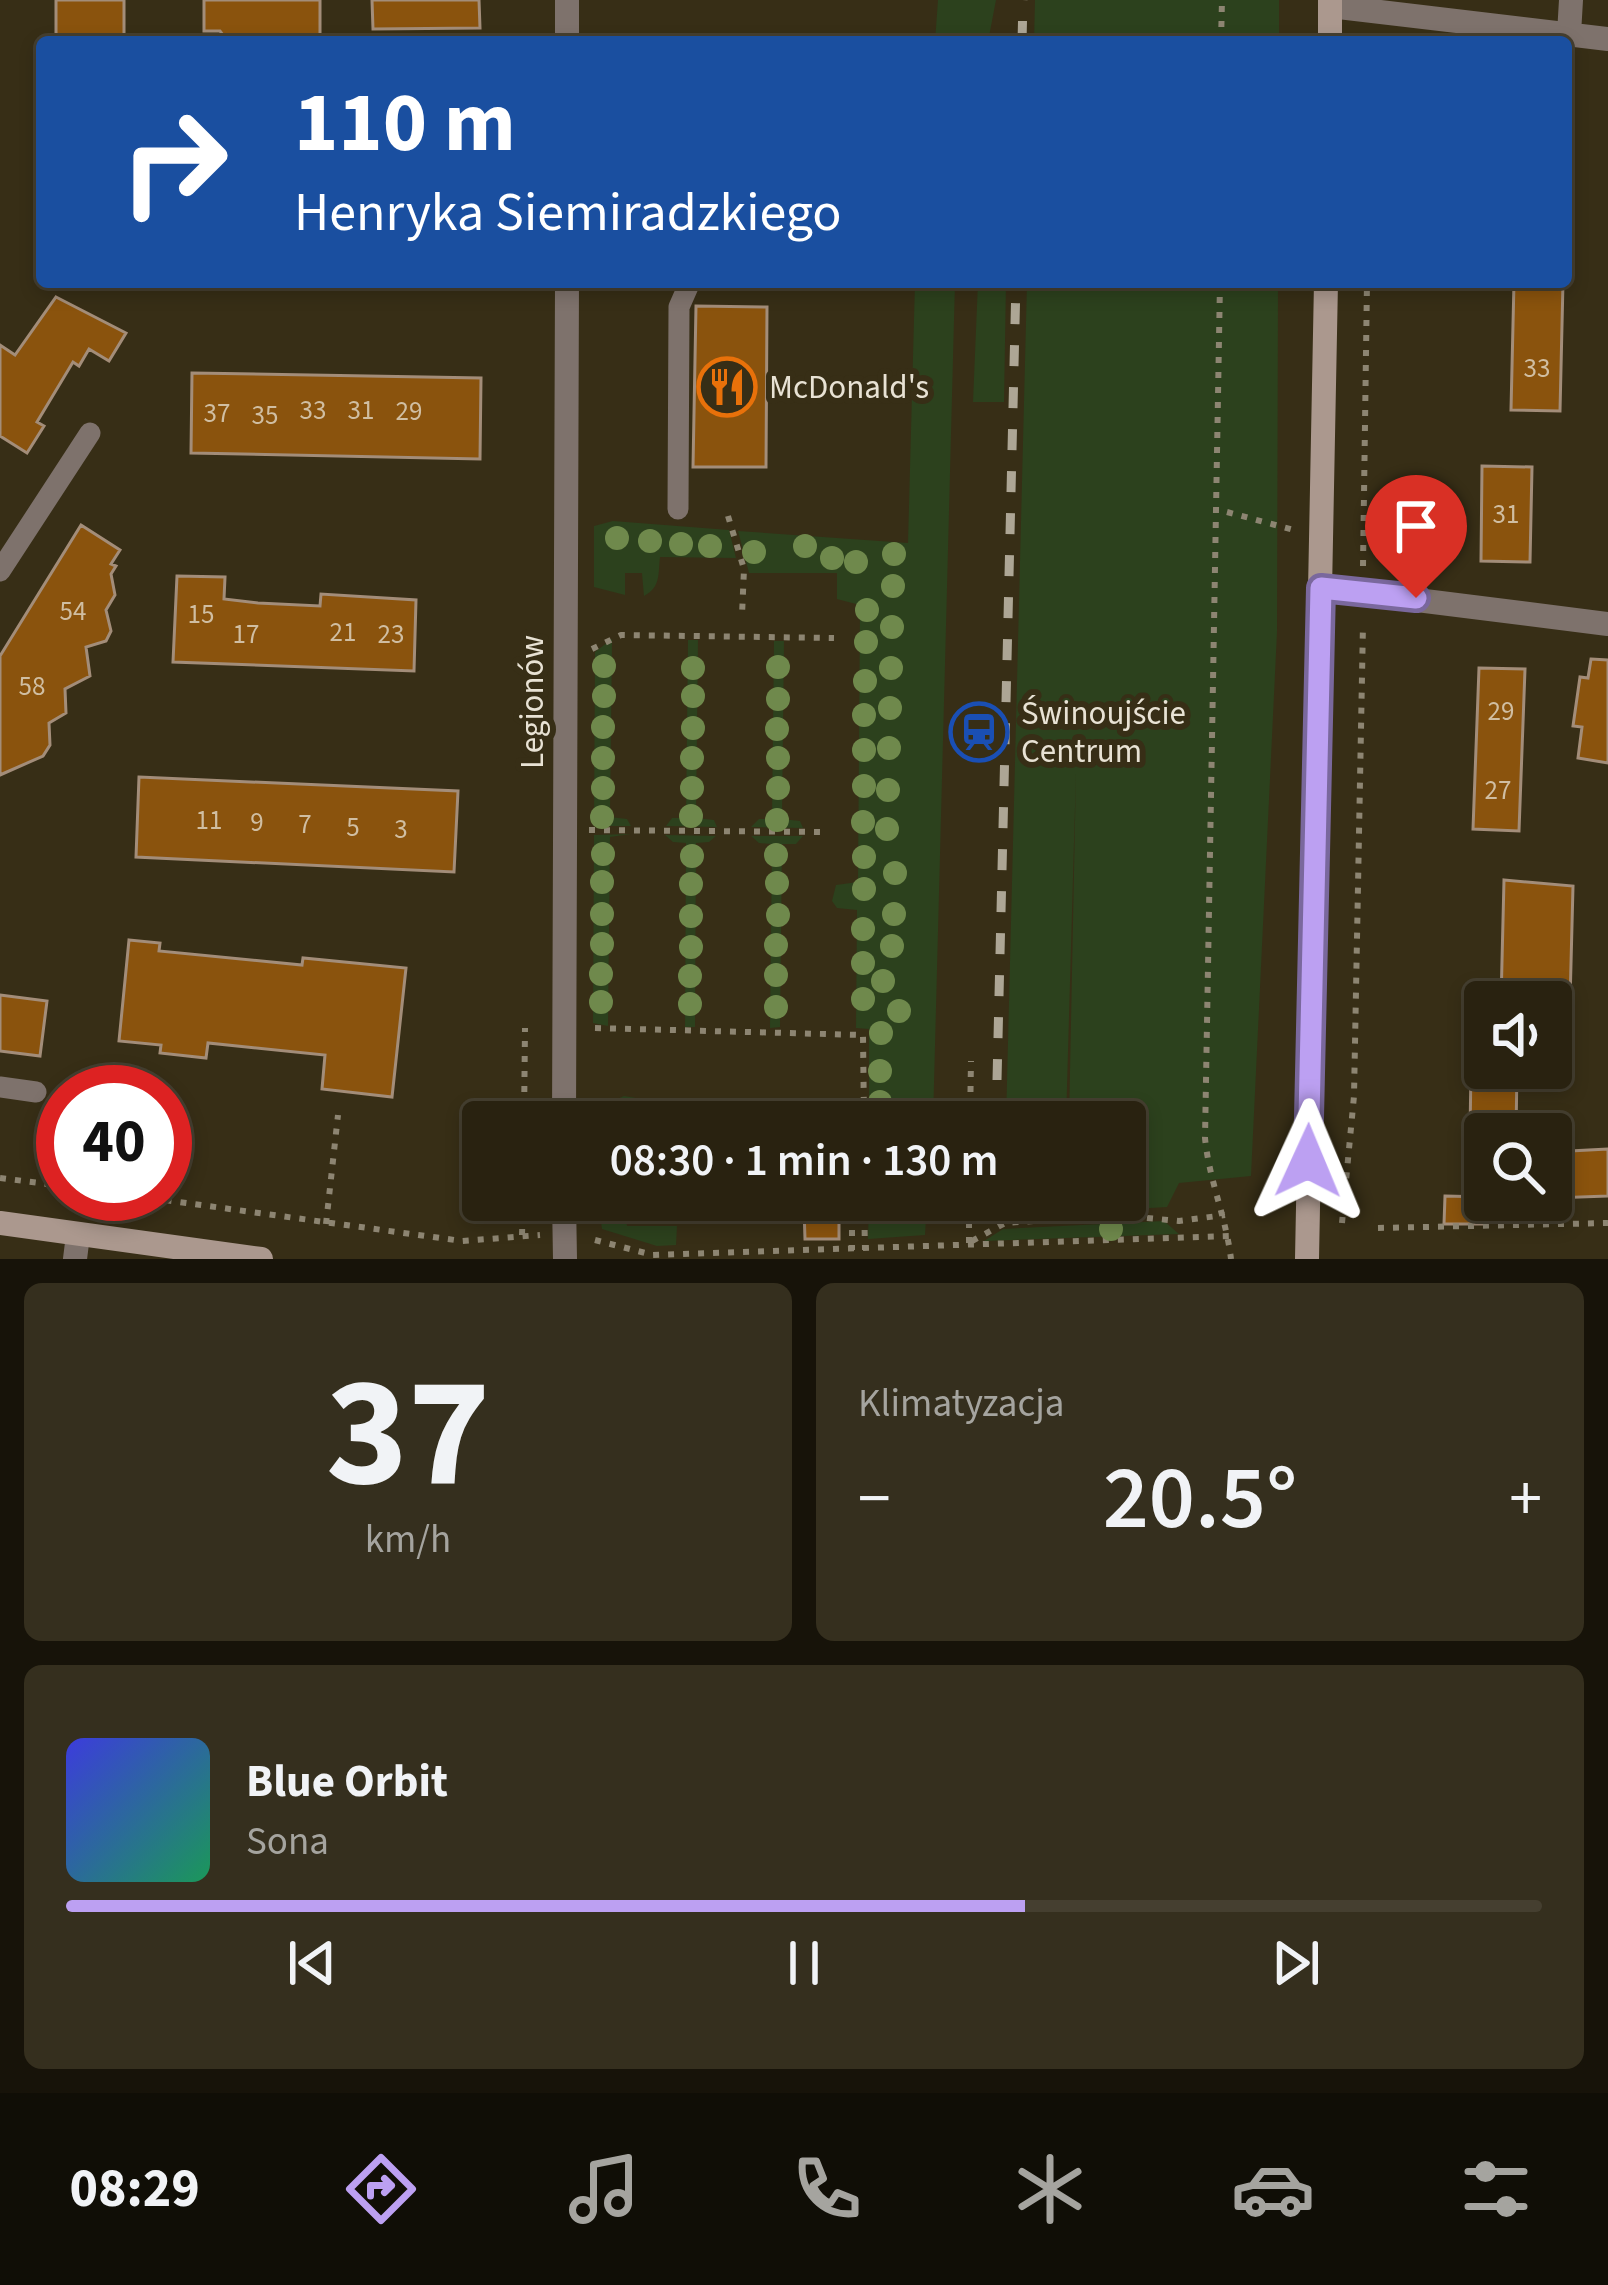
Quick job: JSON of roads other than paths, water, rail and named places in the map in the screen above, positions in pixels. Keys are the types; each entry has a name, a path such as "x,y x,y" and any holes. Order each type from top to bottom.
{"street":[{"path":"567,0 567,36"},
{"path":"1569,34 1571,0"},
{"path":"1330,36 1330,3 1608,39"},
{"name":"Legionów","path":"564,1101 567,288"},
{"path":"1307,1259 1326,288"},
{"path":"1321,588 1608,624"},
{"path":"0,1223 77,1247 261,1259"}],"lane":[{"path":"678,509 679,307 687,288"},
{"path":"0,571 90,433"},
{"path":"0,1087 36,1092"}],"railway":[{"path":"1022,36 1023,0"},
{"path":"996,1101 1016,288"}],"place":[{"name":"McDonald's","path":"727,387"},
{"name":"Świnoujście Centrum","path":"979,732"}]}
